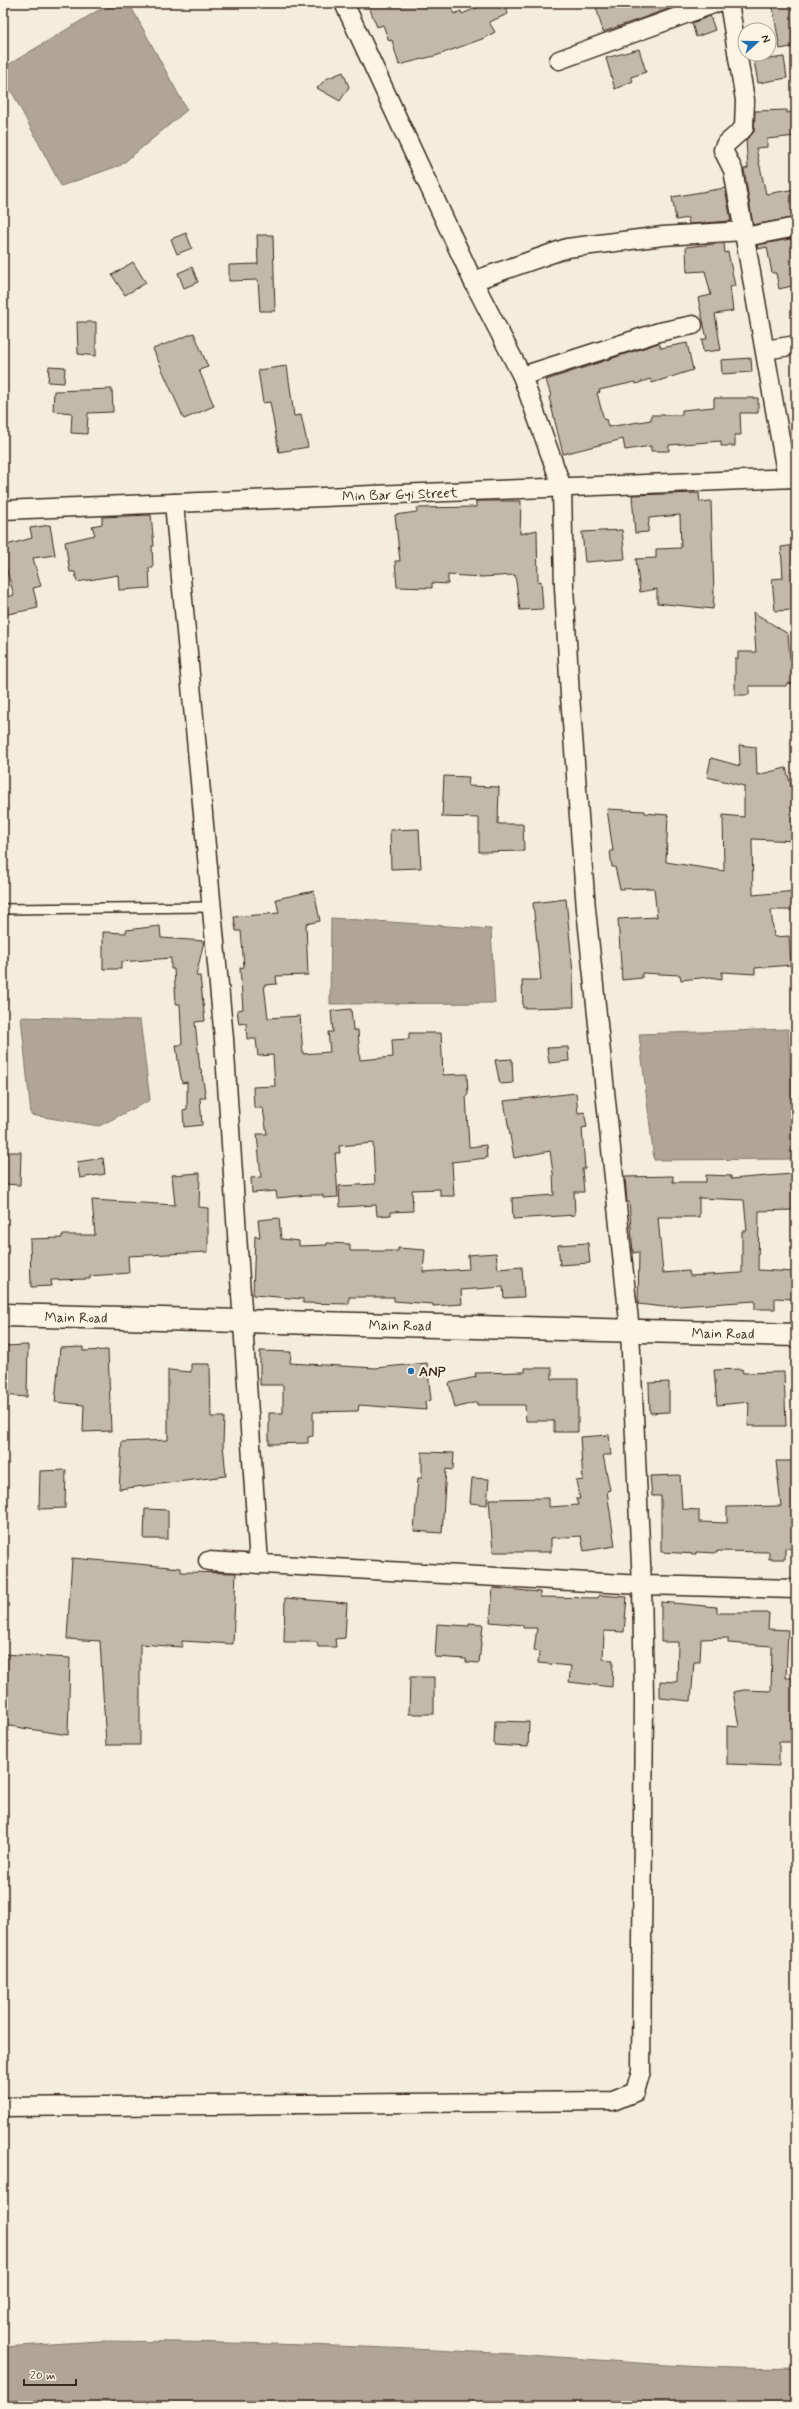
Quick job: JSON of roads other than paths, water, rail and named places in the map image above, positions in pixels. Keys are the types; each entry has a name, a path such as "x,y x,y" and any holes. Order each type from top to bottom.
{"main road":[{"name":"Main Road","path":"3,1315 796,1335"}],"street":[{"path":"3,2107 613,2101 635,2092 641,2071 644,1699 642,1585 630,1331 586,901 570,696 564,587 562,487 522,376 473,281 344,3"},
{"path":"559,60 716,3"},
{"path":"729,3 745,100 744,128 725,145 723,150 733,170 765,350 792,478"},
{"path":"473,281 567,248 663,236 744,234 796,227"},
{"path":"522,376 659,332 693,325"},
{"path":"765,350 796,345"},
{"name":"Min Bar Gyi Street","path":"3,510 792,478"},
{"path":"174,503 224,1039 259,1564"},
{"path":"208,1561 642,1585 796,1589"}],"lane":[{"path":"3,909 212,907"}],"place":[{"name":"ANP","path":"411,1371"}]}
